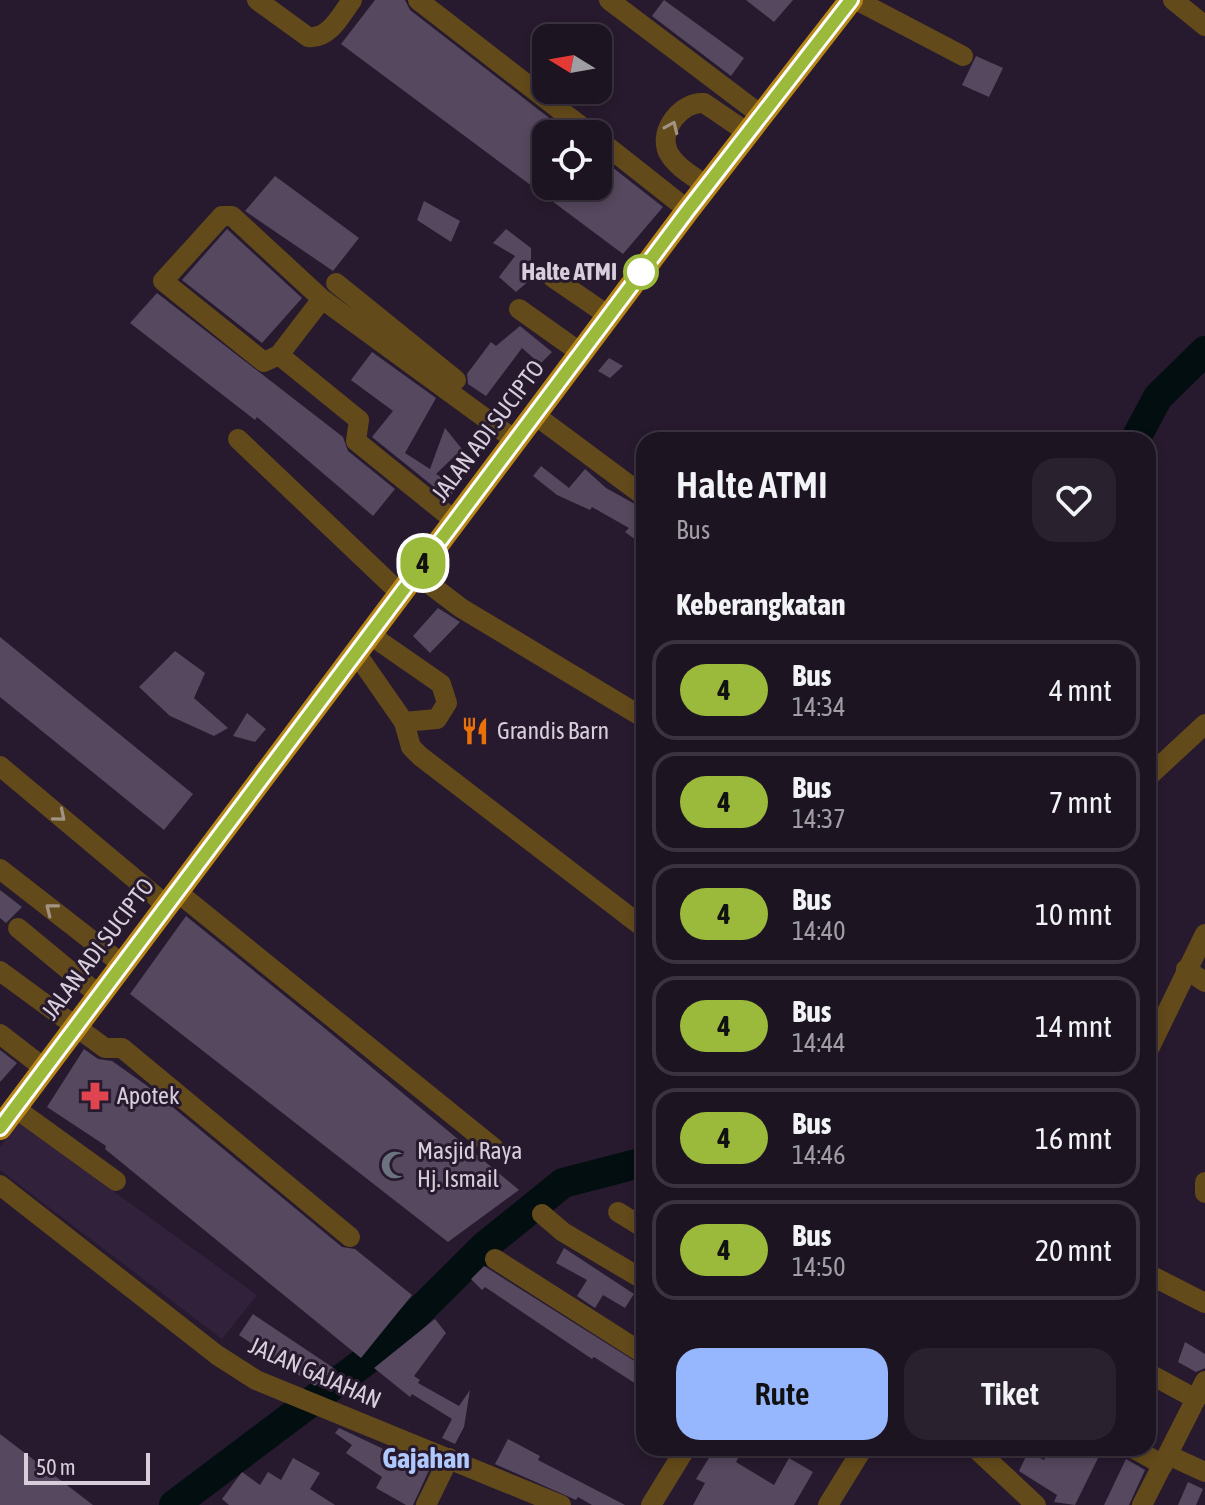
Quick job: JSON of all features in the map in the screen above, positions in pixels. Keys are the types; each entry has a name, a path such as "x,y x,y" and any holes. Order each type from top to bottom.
{"highway":[{"name":"JALAN ADI SUCIPTO","path":"0,1128 688,210 854,0"}],"street":[{"path":"257,0 308,37 317,38 325,35 352,0"},
{"path":"418,0 573,120"},
{"path":"609,0 754,124"},
{"path":"854,0 963,56"},
{"path":"1173,0 1205,26"},
{"path":"707,186 684,170 669,153 668,132 677,115 688,105 704,103 754,124"},
{"path":"612,150 688,210"},
{"path":"329,291 279,355 264,362 256,359 164,285 164,278 222,216 227,215 329,291 525,428 636,491"},
{"path":"552,277 609,316"},
{"path":"519,309 581,353"},
{"path":"279,355 359,420 356,441 455,521"},
{"path":"238,439 400,593"},
{"path":"415,573 461,608 636,713"},
{"path":"362,643 404,722 411,747 636,922"},
{"path":"362,643 441,684 447,694 447,703 437,719 404,722"},
{"path":"1156,770 1205,724"},
{"path":"0,766 494,1148"},
{"path":"0,869 122,964"},
{"path":"18,928 99,995"},
{"path":"1156,1019 1205,934"},
{"path":"1186,969 1205,982"},
{"path":"0,971 105,1048 122,1048 350,1237"},
{"path":"0,1034 44,1068"},
{"path":"15,1108 116,1181"},
{"path":"1205,1182 1205,1193"},
{"name":"JALAN GAJAHAN","path":"0,1185 217,1355 256,1380 552,1503"},
{"path":"618,1212 636,1223"},
{"path":"542,1214 563,1232 636,1275"},
{"path":"495,1259 636,1349"},
{"path":"1156,1278 1205,1303"},
{"path":"1142,1505 1201,1390 1156,1376"},
{"path":"651,1505 681,1456"},
{"path":"828,1505 858,1456"},
{"path":"984,1456 1036,1505"},
{"path":"1155,1456 1205,1472"},
{"path":"426,1505 449,1458"}],"shaded area":[{"path":"19,1123 257,1295 222,1339 0,1170 0,1147"}],"building":[{"path":"375,0 405,0 410,10 552,120 532,120 532,186 341,44"},
{"path":"664,0 744,58 731,76 652,16"},
{"path":"746,0 793,0 774,22"},
{"path":"976,56 1003,68 989,97 962,85"},
{"path":"612,167 663,207 623,254 550,200 612,200"},
{"path":"275,176 359,238 333,271 245,211"},
{"path":"424,201 460,221 451,242 417,220"},
{"path":"227,229 302,298 262,343 182,280"},
{"path":"506,229 531,248 531,279 516,292 499,277 515,256 493,243"},
{"path":"157,293 343,437 348,451 395,489 373,516 257,417 255,420 130,323"},
{"path":"520,326 552,352 540,364 522,348 486,396 468,384 467,374 491,342 496,346"},
{"path":"372,352 436,398 405,453 430,469 445,428 462,449 436,474 456,487 449,499 372,437 393,411 351,380"},
{"path":"609,358 623,366 610,378 598,371"},
{"path":"541,466 569,488 585,469 606,488 636,505 636,540 625,532 629,528 592,507 590,510 557,495 533,476"},
{"path":"438,608 460,622 430,653 413,636"},
{"path":"0,637 193,794 164,830 0,697"},
{"path":"175,651 205,673 194,698 228,728 214,736 170,716 139,687"},
{"path":"247,713 266,729 255,742 233,736"},
{"path":"0,890 22,907 6,923 0,918"},
{"path":"186,916 519,1190 448,1242 130,994"},
{"path":"84,1049 98,1059 112,1061 146,1085 342,1247 355,1249 412,1295 361,1358 105,1149 106,1146 47,1107"},
{"path":"0,1050 17,1063 0,1082"},
{"path":"564,1248 634,1294 625,1308 603,1295 595,1308 577,1296 587,1280 556,1263"},
{"path":"484,1266 636,1362 636,1384 594,1357 592,1359 485,1287 482,1290 471,1279"},
{"path":"253,1314 335,1369 315,1386 239,1335"},
{"path":"435,1319 446,1333 414,1376 420,1380 418,1383 459,1406 470,1390 464,1427 455,1444 442,1438 452,1419 412,1394 410,1397 374,1368"},
{"path":"1185,1342 1205,1354 1205,1368 1196,1372 1178,1362"},
{"path":"339,1428 394,1454 396,1451 431,1466 413,1505 406,1505 376,1488 382,1477 346,1453 352,1445 335,1433"},
{"path":"0,1434 93,1505 0,1505"},
{"path":"508,1439 540,1456 538,1460 625,1505 592,1505 578,1497 576,1500 495,1464"},
{"path":"710,1456 739,1456 736,1462 774,1485 789,1458 813,1472 794,1505 693,1505 705,1483 696,1479"},
{"path":"1026,1456 1044,1460 1046,1456 1099,1456 1075,1505 1054,1502 1057,1495 1019,1471"},
{"path":"293,1458 320,1473 310,1489 335,1505 229,1505 222,1499 242,1472 260,1485 268,1472 281,1480"},
{"path":"1126,1459 1145,1470 1129,1505 1104,1505"},
{"path":"1188,1482 1203,1489 1196,1505 1178,1505"}],"waterway":[{"path":"1139,432 1158,397 1205,351"},
{"path":"174,1505 380,1350 485,1246 563,1183 636,1164"}],"bus line":[{"name":"4","path":"0,1128 688,210 851,0"}],"place":[{"name":"Halte ATMI","path":"641,272"},
{"name":"Grandis Barn","path":"475,731"},
{"name":"Apotek","path":"95,1096"},
{"name":"Masjid Raya Hj. Ismail","path":"395,1165"}],"district":[{"name":"Gajahan","path":"426,1458"}]}
